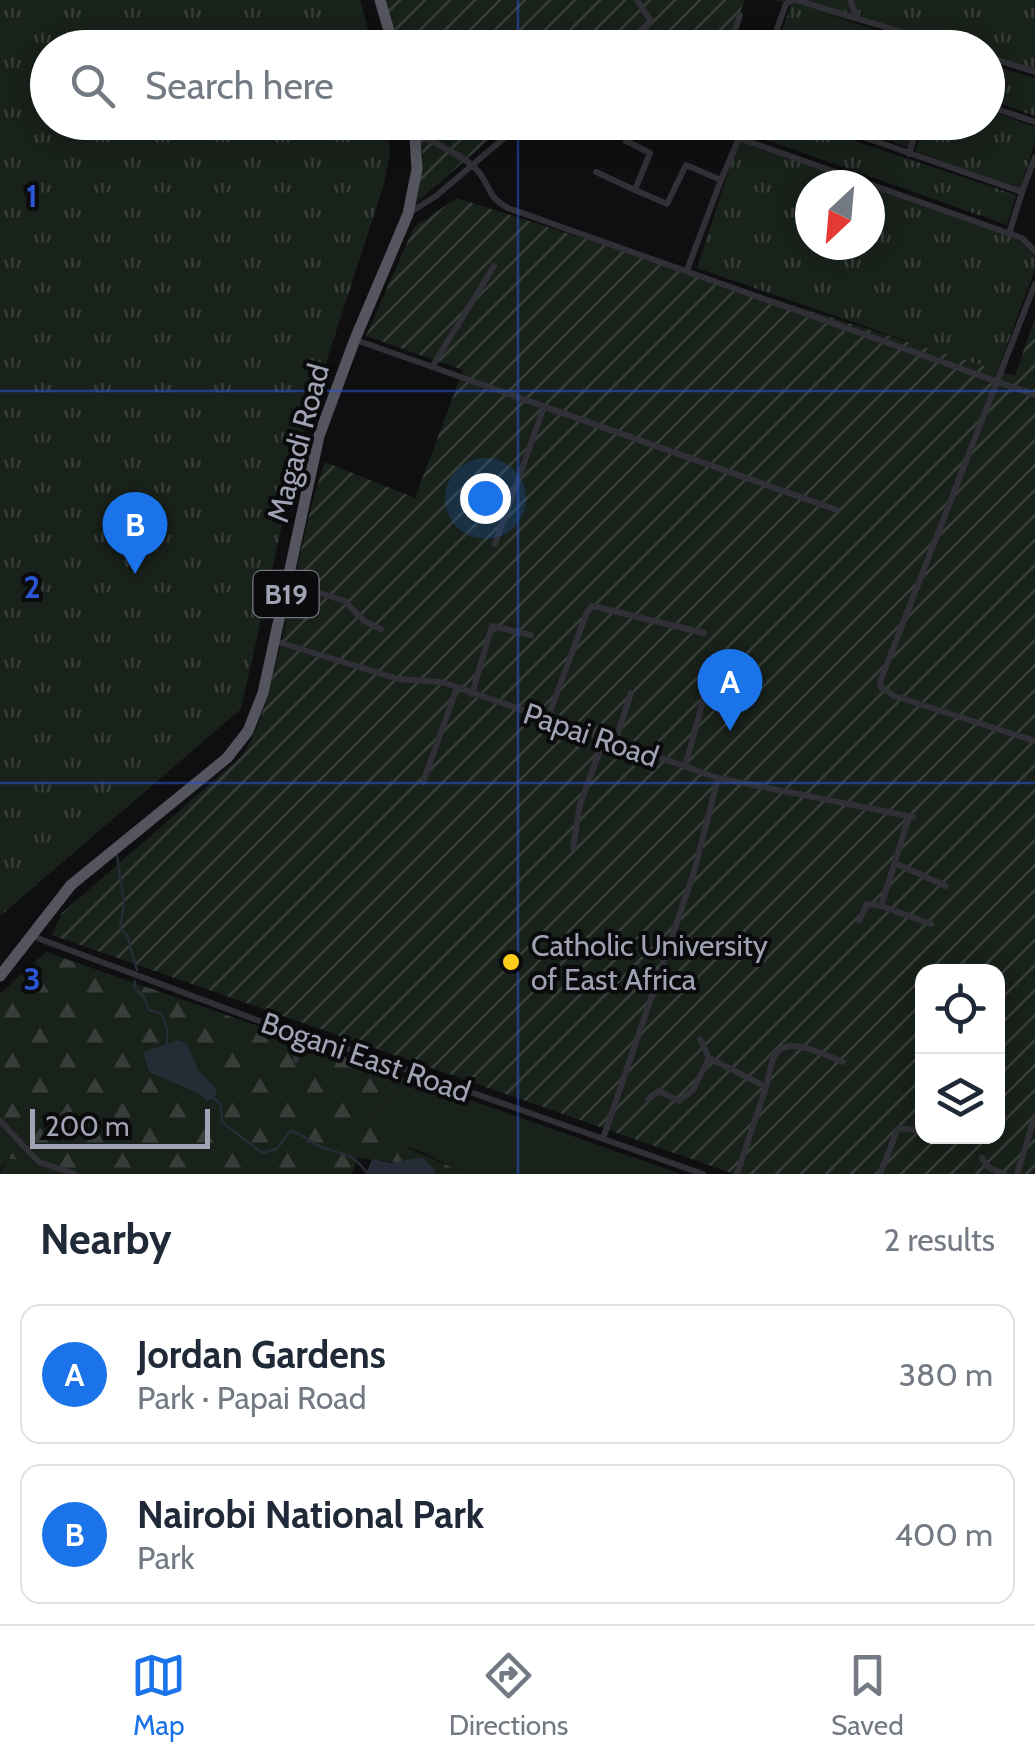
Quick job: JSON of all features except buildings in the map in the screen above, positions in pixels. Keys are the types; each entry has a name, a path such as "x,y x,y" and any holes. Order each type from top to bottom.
{"highway":[{"path":"380,0 389,30"},
{"name":"Magadi Road","path":"0,976 72,884 215,769 236,749 248,730 263,692 319,436 408,214 417,169 417,141"}],"street":[{"path":"636,0 651,21 641,30"},
{"path":"777,30 786,4 794,0 896,30"},
{"path":"850,0 858,18"},
{"path":"735,30 740,15"},
{"path":"1005,63 1035,72"},
{"path":"1005,112 1035,122"},
{"path":"430,140 471,164 482,175 492,198 508,208 1035,394"},
{"path":"408,214 426,204 501,140"},
{"path":"687,270 738,140"},
{"path":"745,140 1009,234 1028,242 1035,251"},
{"path":"871,140 1022,192"},
{"path":"909,154 913,140"},
{"path":"626,142 650,153 636,190"},
{"path":"1009,234 1035,157"},
{"path":"596,172 668,204 686,165 722,180"},
{"path":"432,367 494,266"},
{"path":"1035,284 880,682 894,696 1035,741"},
{"path":"355,340 837,510"},
{"path":"495,544 544,406"},
{"path":"288,583 346,601 364,621 380,630"},
{"path":"547,720 592,606 704,632"},
{"path":"472,694 492,626 531,635"},
{"name":"Papai Road","path":"274,640 398,680 435,681 718,778 911,817 895,863"},
{"path":"423,782 457,688"},
{"path":"615,742 631,693"},
{"path":"685,767 705,694"},
{"path":"572,848 578,834 580,804 604,738"},
{"path":"603,1139 695,869 718,778"},
{"path":"881,906 895,863 946,886"},
{"path":"860,922 866,905 881,906 931,924"},
{"name":"Bogani East Road","path":"31,936 297,1034 704,1174"},
{"path":"296,1060 297,1034"},
{"path":"700,1039 709,1058 766,1087"},
{"path":"737,1174 774,1057 793,1046 843,1062"},
{"path":"648,1099 659,1091 679,1100 689,1094 709,1058"},
{"path":"1018,1174 1032,1140 1035,1116"},
{"path":"0,1120 39,1162 75,1174"},
{"path":"880,1174 898,1128 915,1130"},
{"path":"982,1158 988,1167 1004,1174"}],"green space":[{"path":"0,0 360,0 368,30 30,30 30,140 389,140 390,152 384,184 301,440 241,709 0,916"},
{"path":"385,0 745,0 733,30 393,30"},
{"path":"774,0 1035,0 1035,69 1005,61 1005,30 888,30 821,13 877,30 782,30 791,5"},
{"path":"1005,69 1035,78 1035,116 1005,105"},
{"path":"1005,116 1035,127 1035,143 1020,189 915,151 919,140 1005,140"},
{"path":"419,140 488,140 415,204 423,155"},
{"path":"738,140 827,170 795,170 795,260 885,260 885,191 1035,246 1035,269 997,372 697,268"},
{"path":"767,140 852,140 1016,195 1007,225 885,182 885,170 852,170"},
{"path":"888,140 912,140 909,148"},
{"path":"457,198 1015,376 1035,317 1035,1174 734,1174 52,935 62,913 241,757 248,746 268,694 325,462 415,498 463,370 366,336 414,227"},
{"path":"46,952 407,1078 366,1122 401,1144 465,1174 428,1174 402,1163 357,1158 352,1174 74,1174 49,1161 8,1159 0,1169 0,994"},
{"path":"407,1078 681,1174 465,1174 386,1139 366,1122"},
{"path":"7,1159 49,1161 74,1174 0,1174"}],"shaded area":[{"path":"179,1040 187,1044 198,1070 217,1090 214,1098 207,1101 200,1094 149,1072 143,1052"},
{"path":"422,1157 435,1174 366,1174 372,1159 391,1163"}],"waterway":[{"path":"117,856 124,903 120,929 127,935 137,970"},
{"path":"135,981 134,988 144,997 149,1010 163,1018 166,1045"},
{"path":"214,1098 221,1105 222,1122 262,1153 277,1149 290,1131 350,1157 367,1173"}],"place":[{"name":"Nairobi National Park","path":"135,574"},
{"name":"Jordan Gardens","path":"730,731"},
{"name":"Catholic University of East Africa","path":"511,962"}]}
